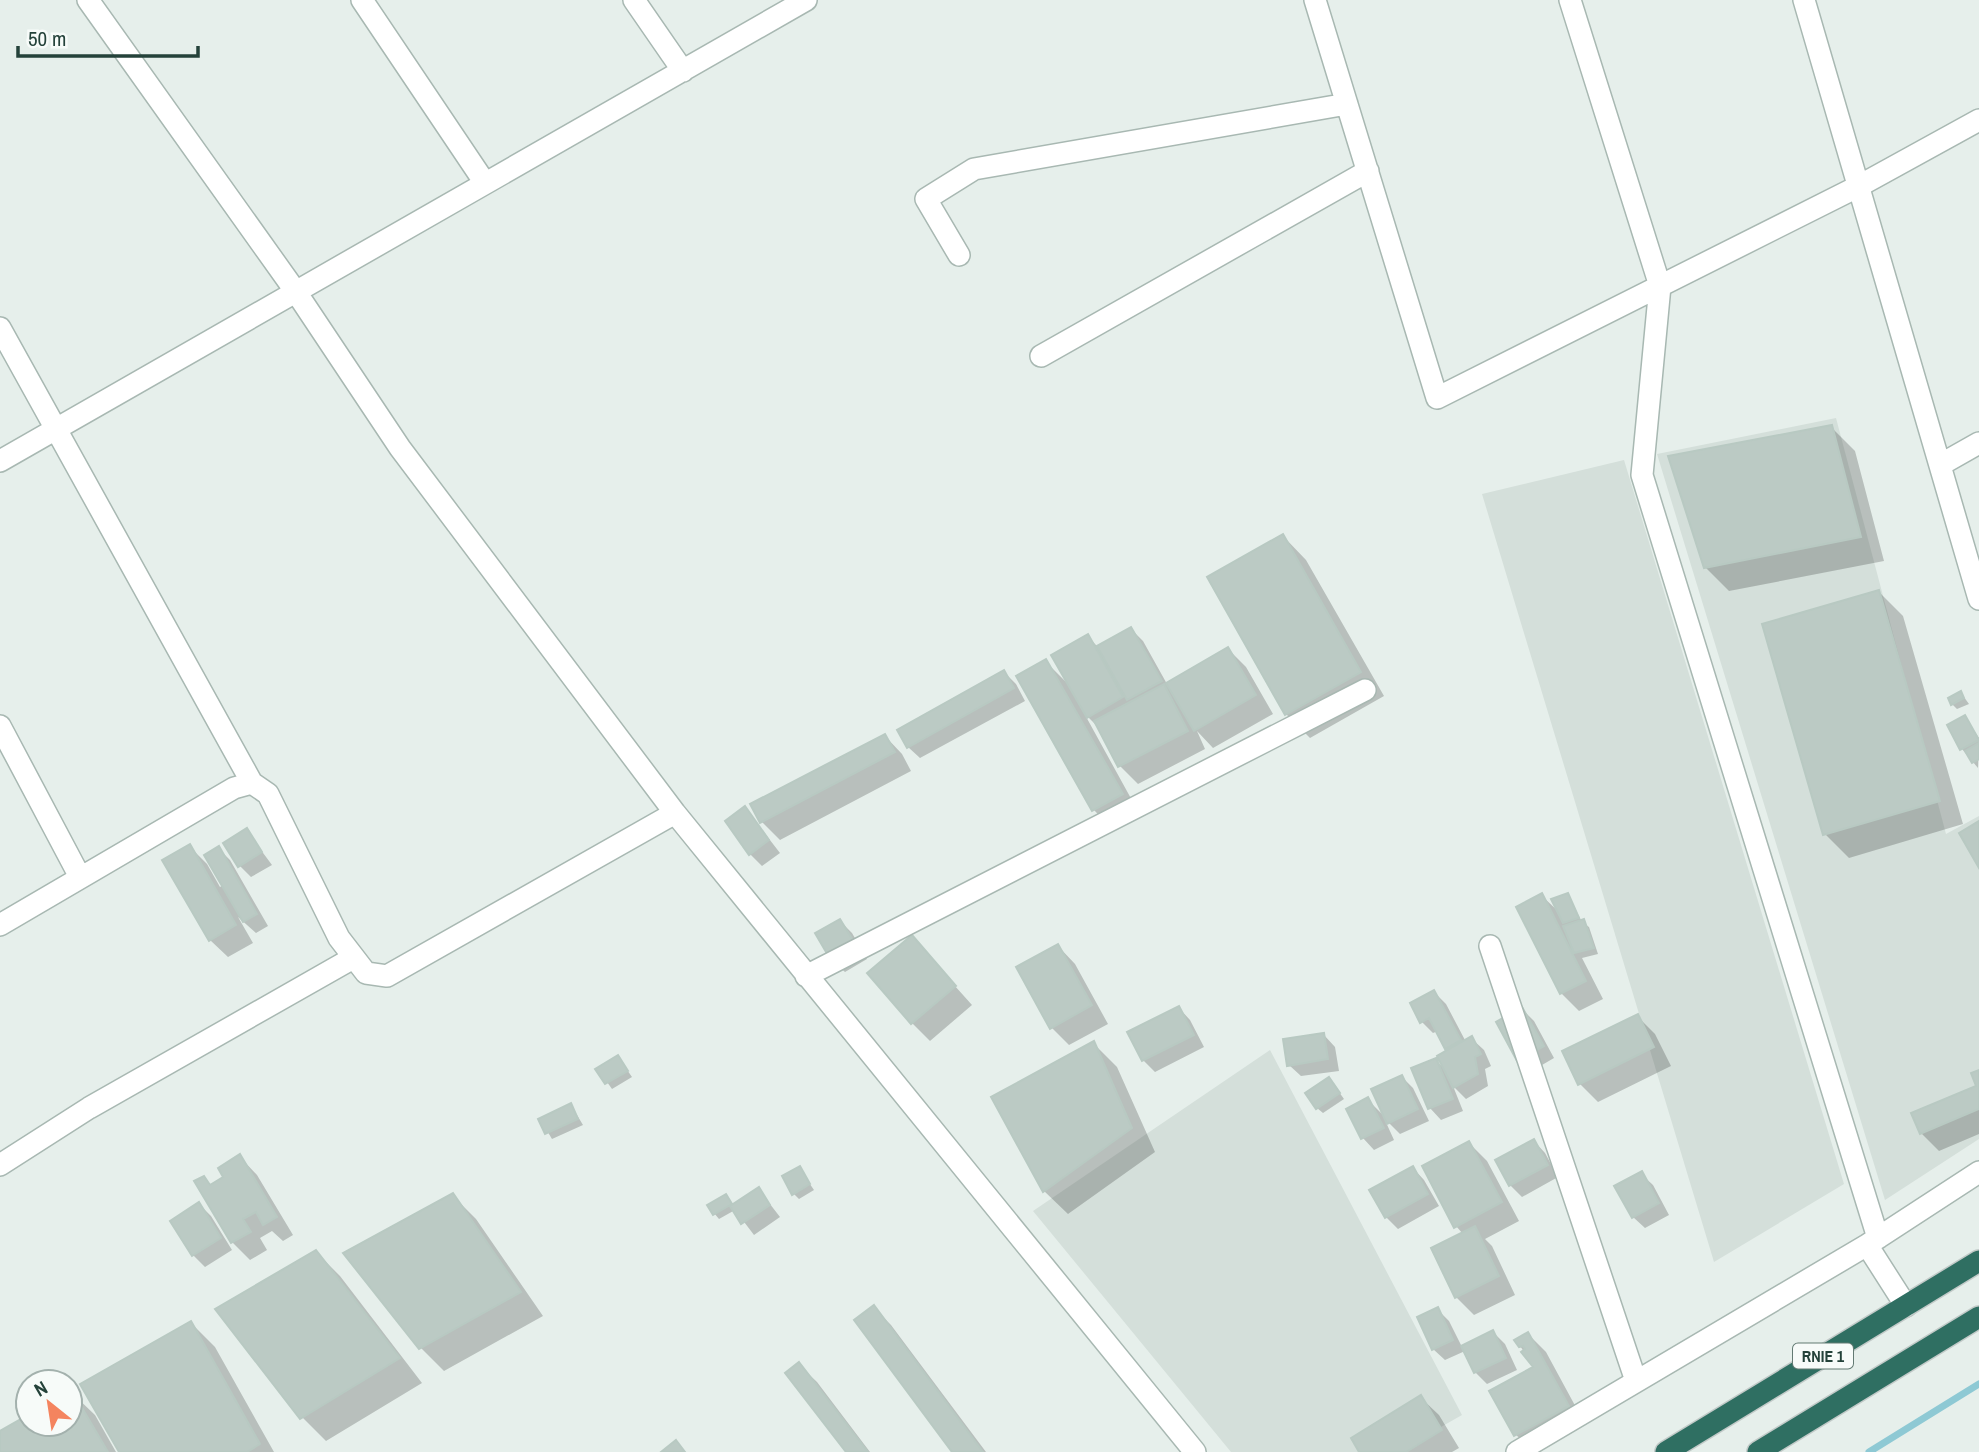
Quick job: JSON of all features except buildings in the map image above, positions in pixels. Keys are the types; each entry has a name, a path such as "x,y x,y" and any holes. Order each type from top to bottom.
{"highway":[{"name":"RNIE 1","path":"1667,1452 1979,1261"},
{"name":"RNIE 1","path":"1758,1452 1979,1317"}],"street":[{"path":"88,0 296,292 400,448 675,813 1195,1452"},
{"path":"362,0 485,184"},
{"path":"634,0 683,71"},
{"path":"0,461 806,0"},
{"path":"1315,0 1437,398 1859,186 1979,120"},
{"path":"1570,0 1660,286 1642,475 1872,1242 1906,1306"},
{"path":"1804,0 1979,598"},
{"path":"959,255 926,199 974,169 1347,104"},
{"path":"1041,356 1368,171"},
{"path":"0,328 252,783 268,794 339,938 366,974 387,976 675,813"},
{"path":"1940,465 1979,443"},
{"path":"806,976 1365,690"},
{"path":"0,726 80,877"},
{"path":"0,925 234,788 252,783"},
{"path":"1490,946 1636,1381"},
{"path":"0,1164 89,1108 353,958"},
{"path":"1517,1452 1872,1242 1979,1172"}],"shaded area":[{"path":"1836,418 1946,834 1979,816 1979,1139 1885,1200 1657,454"},
{"path":"1624,460 1844,1184 1714,1262 1482,494"},
{"path":"1270,1050 1462,1415 1397,1452 1231,1452 1033,1211"}],"waterway":[{"path":"1869,1452 1979,1384"}]}
